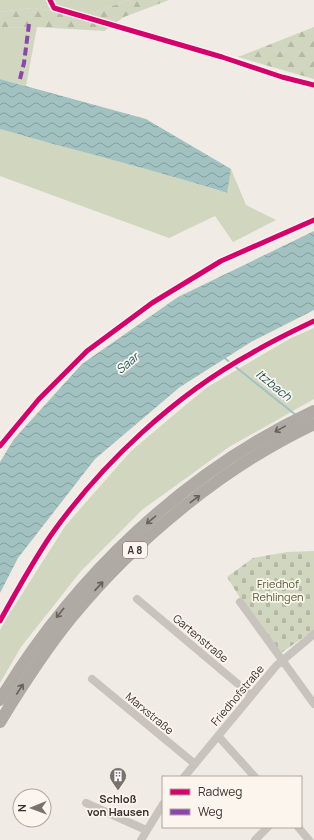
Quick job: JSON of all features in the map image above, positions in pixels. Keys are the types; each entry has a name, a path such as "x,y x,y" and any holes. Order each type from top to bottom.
{"highway":[{"name":"A 8","path":"0,700 27,657 63,609 108,560 139,530 177,498 242,451 314,411"},
{"name":"A 8","path":"0,722 37,664 58,635 95,590 121,563 185,507 216,483 248,461 314,424"}],"street":[{"name":"Gartenstraße","path":"137,599 251,694"},
{"path":"240,602 314,704"},
{"name":"Friedhofstraße","path":"185,776 251,694 282,659 314,634"},
{"name":"Marxstraße","path":"92,679 195,764"},
{"path":"218,736 254,776"},
{"path":"86,803 146,830"},
{"path":"141,840 162,806"},
{"path":"255,840 267,828"},
{"path":"299,828 308,840"}],"green space":[{"path":"0,0 129,0 87,15 32,8 0,12"},
{"path":"129,0 169,0 124,17 104,31 37,27 0,28 0,12 32,8 87,15"},
{"path":"37,27 26,86 0,79 0,28"},
{"path":"314,27 314,79 238,57"},
{"path":"0,129 226,193 231,169 246,205 276,220 233,242 215,216 169,238 0,176"},
{"path":"314,328 314,399 229,447 142,510 81,571 21,647 0,683 0,630 6,619 66,525 131,451 206,388 291,338"},
{"name":"Friedhof Rehlingen","path":"314,551 314,630 281,653 242,601 227,577 253,558 287,552"}],"water":[{"path":"0,79 146,119 231,169 227,193 0,129"},
{"name":"Saar","path":"314,231 314,310 251,342 180,387 95,459 18,558 0,593 0,462 14,439 82,364 178,297"}],"waterway":[{"name":"Itzbach","path":"222,356 297,416"}],"marked path":[{"path":"20,79 24,63 29,24"}],"cycle path":[{"path":"50,0 54,8 222,57 282,77 314,85"},
{"path":"0,446 39,399 87,351 152,303 221,261 314,220"},
{"path":"0,621 37,556 71,508 93,482 142,433 168,410 223,370 267,344 314,321"}],"place":[{"name":"Schloß von Hausen","path":"118,791"}]}
